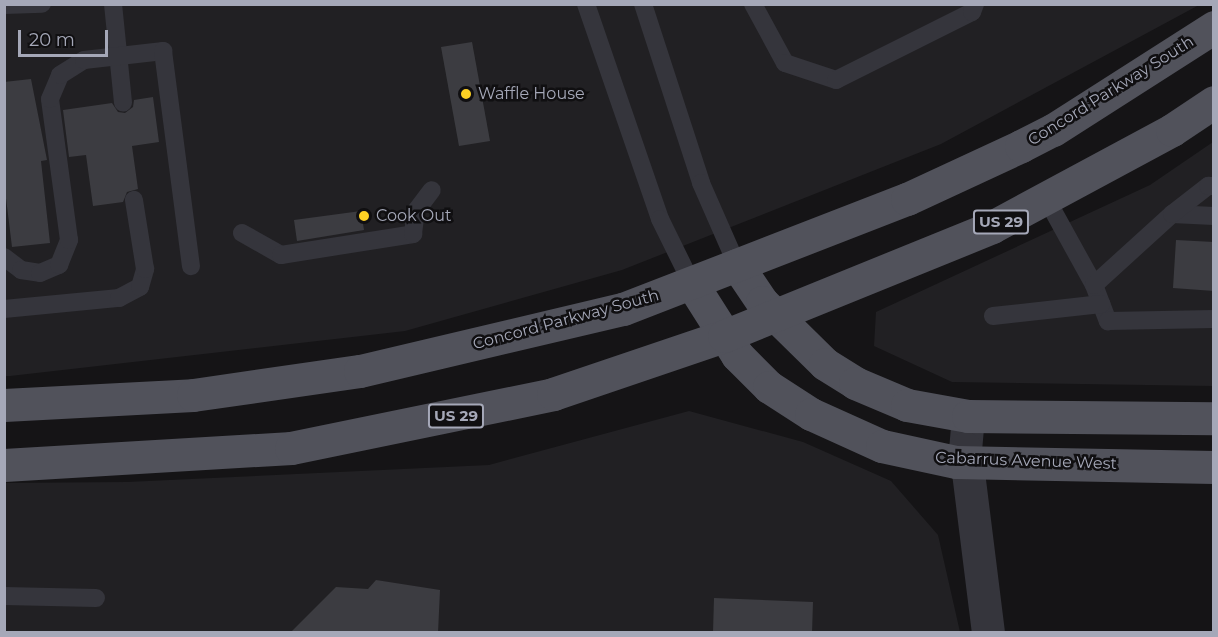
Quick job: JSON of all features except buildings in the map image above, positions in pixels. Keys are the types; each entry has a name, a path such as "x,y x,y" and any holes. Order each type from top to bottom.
{"main road":[{"name":"Concord Parkway South","path":"4,405 192,395 360,371 623,309 908,200 1045,134 1214,27"},
{"name":"US 29","path":"4,465 291,448 553,394 724,336 992,227 1172,130 1214,102"},
{"path":"737,265 775,316 825,364 855,383 922,409 968,416 1214,418"},
{"name":"Cabarrus Avenue West","path":"692,284 724,336 758,377 811,414 896,450 967,462 1214,467"}],"street":[{"path":"968,416 967,462 988,633"}],"lane":[{"path":"7,10 42,4"},
{"path":"113,4 123,102"},
{"path":"586,4 660,219 692,284"},
{"path":"643,4 701,183 737,265"},
{"path":"753,4 785,63 836,80 972,12 975,4"},
{"path":"4,257 21,270 40,273 59,265 69,240 50,99 60,75 84,60 163,51 191,266"},
{"path":"1094,285 1172,214 1208,186 1214,186"},
{"path":"242,232 281,255 413,234 416,211 432,190"},
{"path":"1046,198 1094,285 1108,321 1214,319"},
{"path":"4,309 119,298 140,287 145,268 134,200"},
{"path":"1172,214 1214,216"},
{"path":"993,316 1101,304"},
{"path":"4,596 96,598"}],"shaded area":[{"path":"5,5 1199,5 941,144 622,270 405,331 5,376"},
{"path":"1213,142 1213,386 952,382 874,346 876,312 1150,185"},
{"path":"689,411 803,442 891,481 938,535 960,632 5,632 4,483 127,482 489,465"}],"place":[{"name":"Waffle House","path":"466,94"},
{"name":"Cook Out","path":"364,216"}]}
